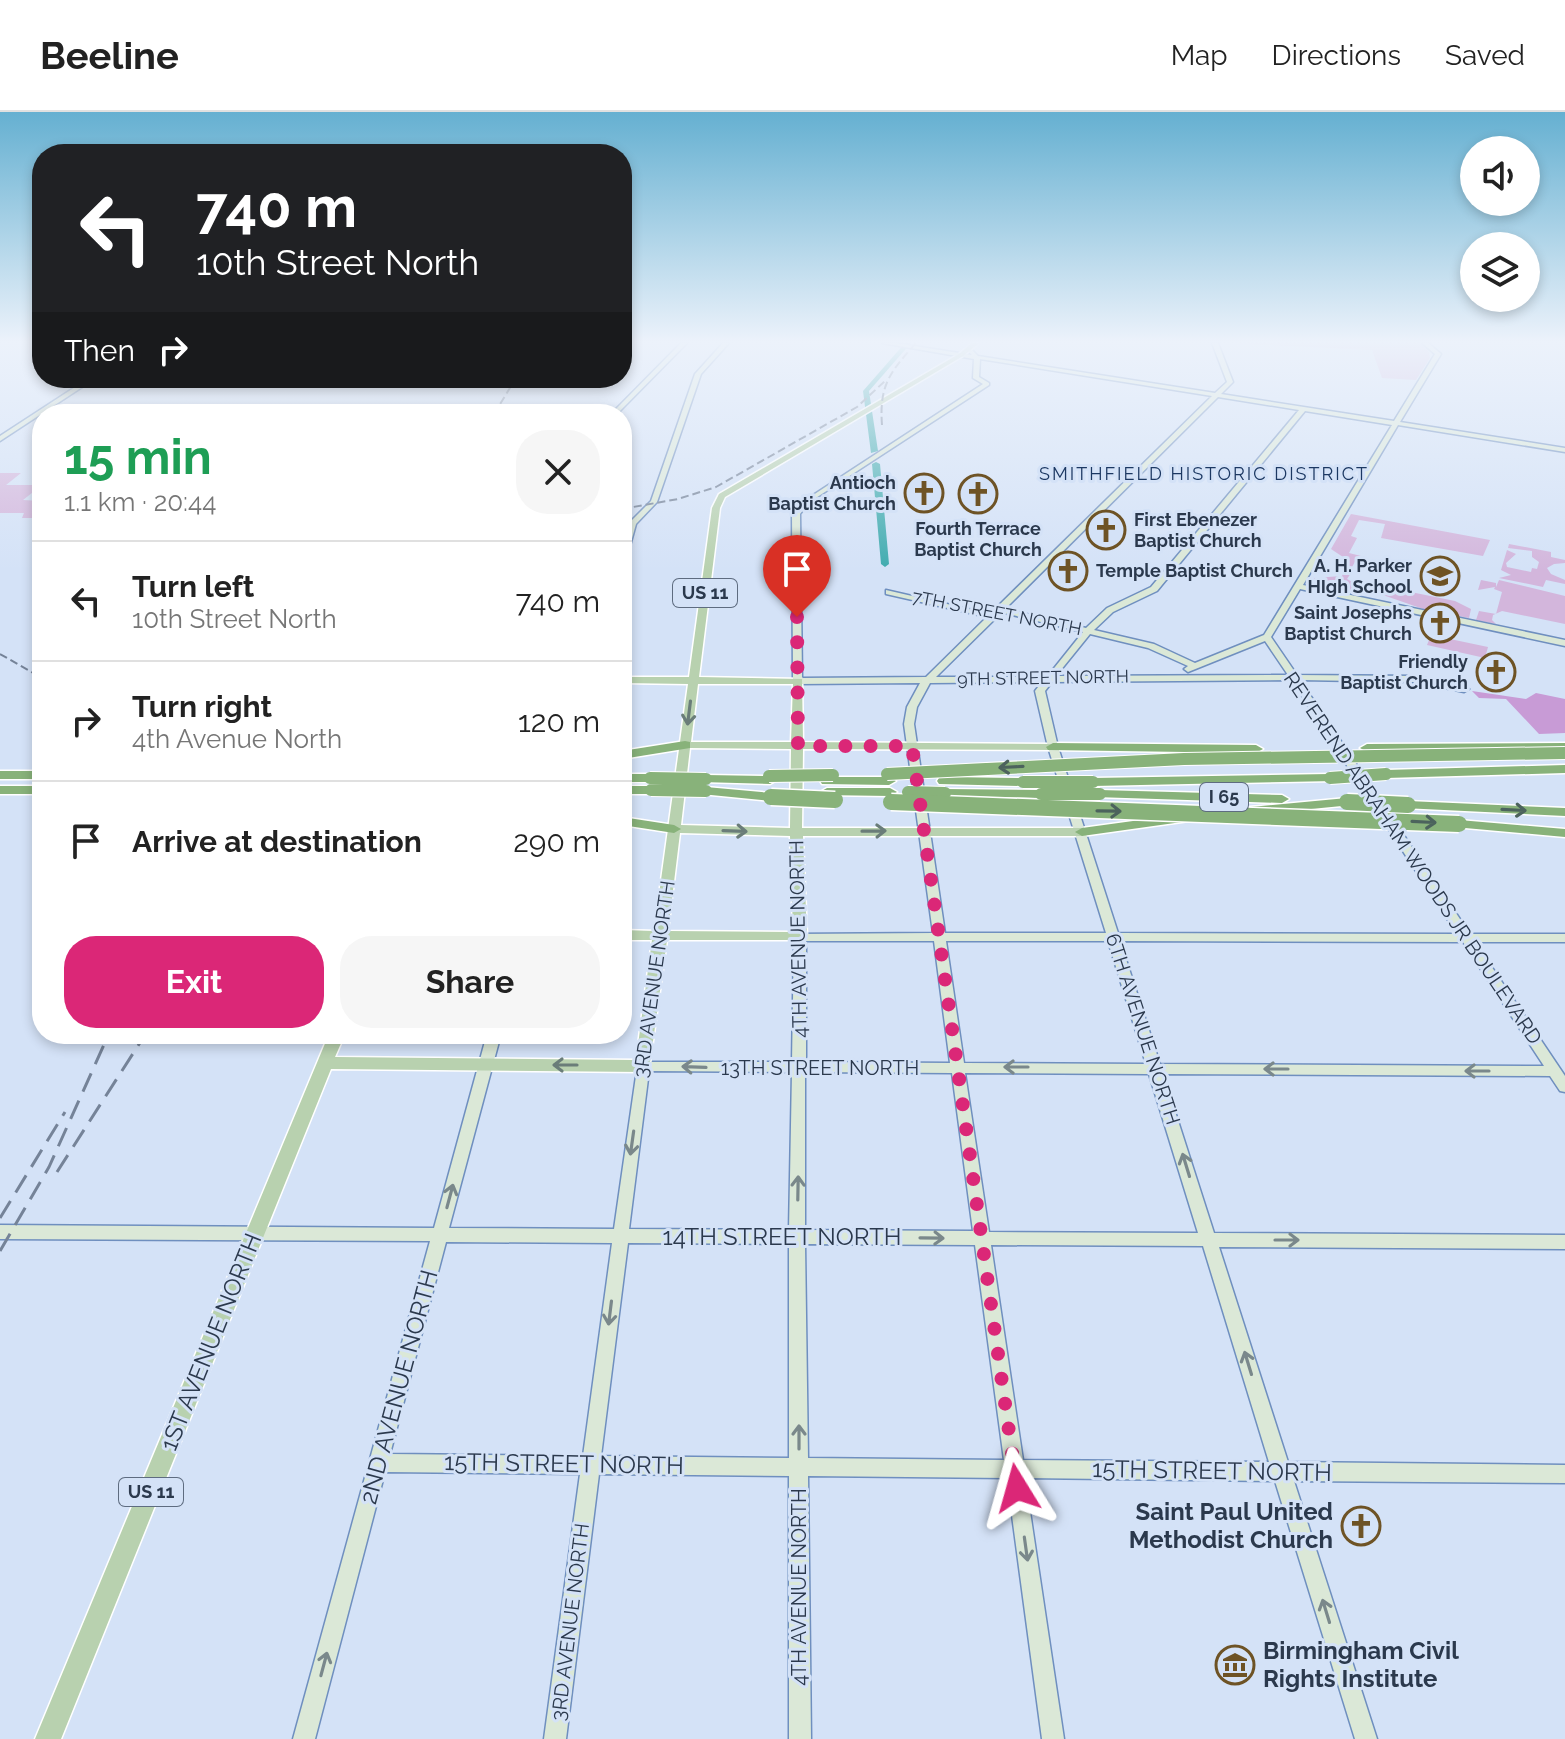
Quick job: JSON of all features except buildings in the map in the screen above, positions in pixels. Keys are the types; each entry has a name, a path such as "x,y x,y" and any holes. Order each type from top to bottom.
{"highway":[{"path":"1053,747 1256,749 1565,744"},
{"path":"632,753 685,745"},
{"path":"770,786 889,787 1184,759 1565,753"},
{"name":"I 65","path":"945,787 1041,794 1097,788 1386,774 1565,769"},
{"path":"0,775 32,775"},
{"path":"632,780 651,784"},
{"name":"I 65","path":"889,787 1023,782 1565,812"},
{"path":"632,788 651,784 711,783 889,787 1565,833"},
{"path":"0,790 32,790"},
{"path":"1082,832 1207,815 1347,802"},
{"path":"632,823 674,829"}],"main road":[{"name":"3RD AVENUE NORTH","path":"643,1066 716,508 722,496 853,419"},
{"name":"9TH STREET NORTH","path":"632,680 798,681"},
{"name":"4TH AVENUE NORTH","path":"798,681 796,832 800,937"},
{"path":"685,745 1053,747"},
{"path":"674,829 1082,832"},
{"path":"632,935 800,937"},
{"name":"1ST AVENUE NORTH","path":"48,1739 333,1044"},
{"name":"13TH STREET NORTH","path":"325,1063 643,1066"}],"street":[{"path":"0,439 31,419"},
{"path":"632,526 654,502 683,419"},
{"name":"4TH AVENUE NORTH","path":"798,681 796,514 800,507 934,419"},
{"path":"1053,1739 909,724 912,707 929,679 1193,419"},
{"path":"1050,678 1110,610 1145,597 1154,589 1295,419"},
{"path":"1369,419 1565,450"},
{"path":"1168,677 1267,637 1398,419"},
{"path":"1298,586 1565,643"},
{"name":"7TH STREET NORTH","path":"889,592 986,615 997,612 1155,647 1195,666"},
{"name":"REVEREND ABRAHAM WOODS JR BOULEVARD","path":"1267,637 1565,1087"},
{"name":"9TH STREET NORTH","path":"798,681 1293,677 1415,679 1464,689"},
{"name":"6TH AVENUE NORTH","path":"1050,678 1040,691 1053,747 1366,1739"},
{"path":"800,937 1565,938"},
{"name":"4TH AVENUE NORTH","path":"800,937 800,1739"},
{"name":"2ND AVENUE NORTH","path":"304,1739 491,1044"},
{"name":"13TH STREET NORTH","path":"643,1066 1555,1071"},
{"name":"3RD AVENUE NORTH","path":"555,1739 643,1066"},
{"name":"14TH STREET NORTH","path":"0,1232 1565,1242"},
{"name":"15TH STREET NORTH","path":"378,1463 1565,1474"}],"shaded area":[{"path":"0,473 21,473 6,485 32,485 32,493 23,500 32,500 32,518 22,518 24,513 0,513"},
{"path":"1351,514 1490,540 1483,556 1381,538 1385,524 1359,520 1351,536 1357,538 1349,553 1365,557 1356,560 1352,567 1347,565 1349,561 1331,549"},
{"path":"1509,544 1551,552 1551,557 1565,560 1565,563 1547,568 1551,574 1565,580 1565,584 1546,580 1543,587 1499,578 1511,575 1501,570 1507,550 1516,554 1506,563 1507,567 1531,572 1532,568 1537,569 1539,562 1532,557 1532,551 1508,548"},
{"path":"1344,571 1351,573 1347,579 1356,584 1382,586 1379,594 1310,585 1314,578 1342,576"},
{"path":"1481,580 1496,583 1496,587 1499,580 1565,596 1565,624 1502,611 1496,614 1502,592 1495,587 1478,590"},
{"path":"1386,587 1455,601 1471,609 1469,618 1426,610 1383,595"},
{"path":"1479,611 1495,614 1492,620 1496,624 1476,620"},
{"path":"1431,635 1488,647 1485,658 1427,645"},
{"path":"1472,691 1526,699 1536,693 1565,699 1565,733 1539,734 1506,699 1479,698"}],"waterway":[{"path":"870,419 874,451"},
{"path":"876,464 885,564"}],"railway":[{"path":"632,507 678,499 716,487 836,419"},
{"path":"882,419 882,425"},
{"path":"0,654 32,672"},
{"path":"0,1251 49,1167 104,1044"},
{"path":"57,1172 139,1044"},
{"path":"0,1218 65,1112"}],"place":[{"name":"Antioch Baptist Church","path":"924,493"},
{"name":"Fourth Terrace Baptist Church","path":"978,494"},
{"name":"First Ebenezer Baptist Church","path":"1106,530"},
{"name":"Temple Baptist Church","path":"1068,571"},
{"name":"A. H. Parker HIgh School","path":"1440,576"},
{"name":"Saint Josephs Baptist Church","path":"1440,623"},
{"name":"Friendly Baptist Church","path":"1496,672"},
{"name":"Saint Paul United Methodist Church","path":"1361,1526"},
{"name":"Birmingham Civil Rights Institute","path":"1235,1665"}],"district":[{"name":"SMITHFIELD HISTORIC DISTRICT","path":"1204,474"}],"route":[{"path":"797,617 798,746 912,746 1017,1488"}]}
